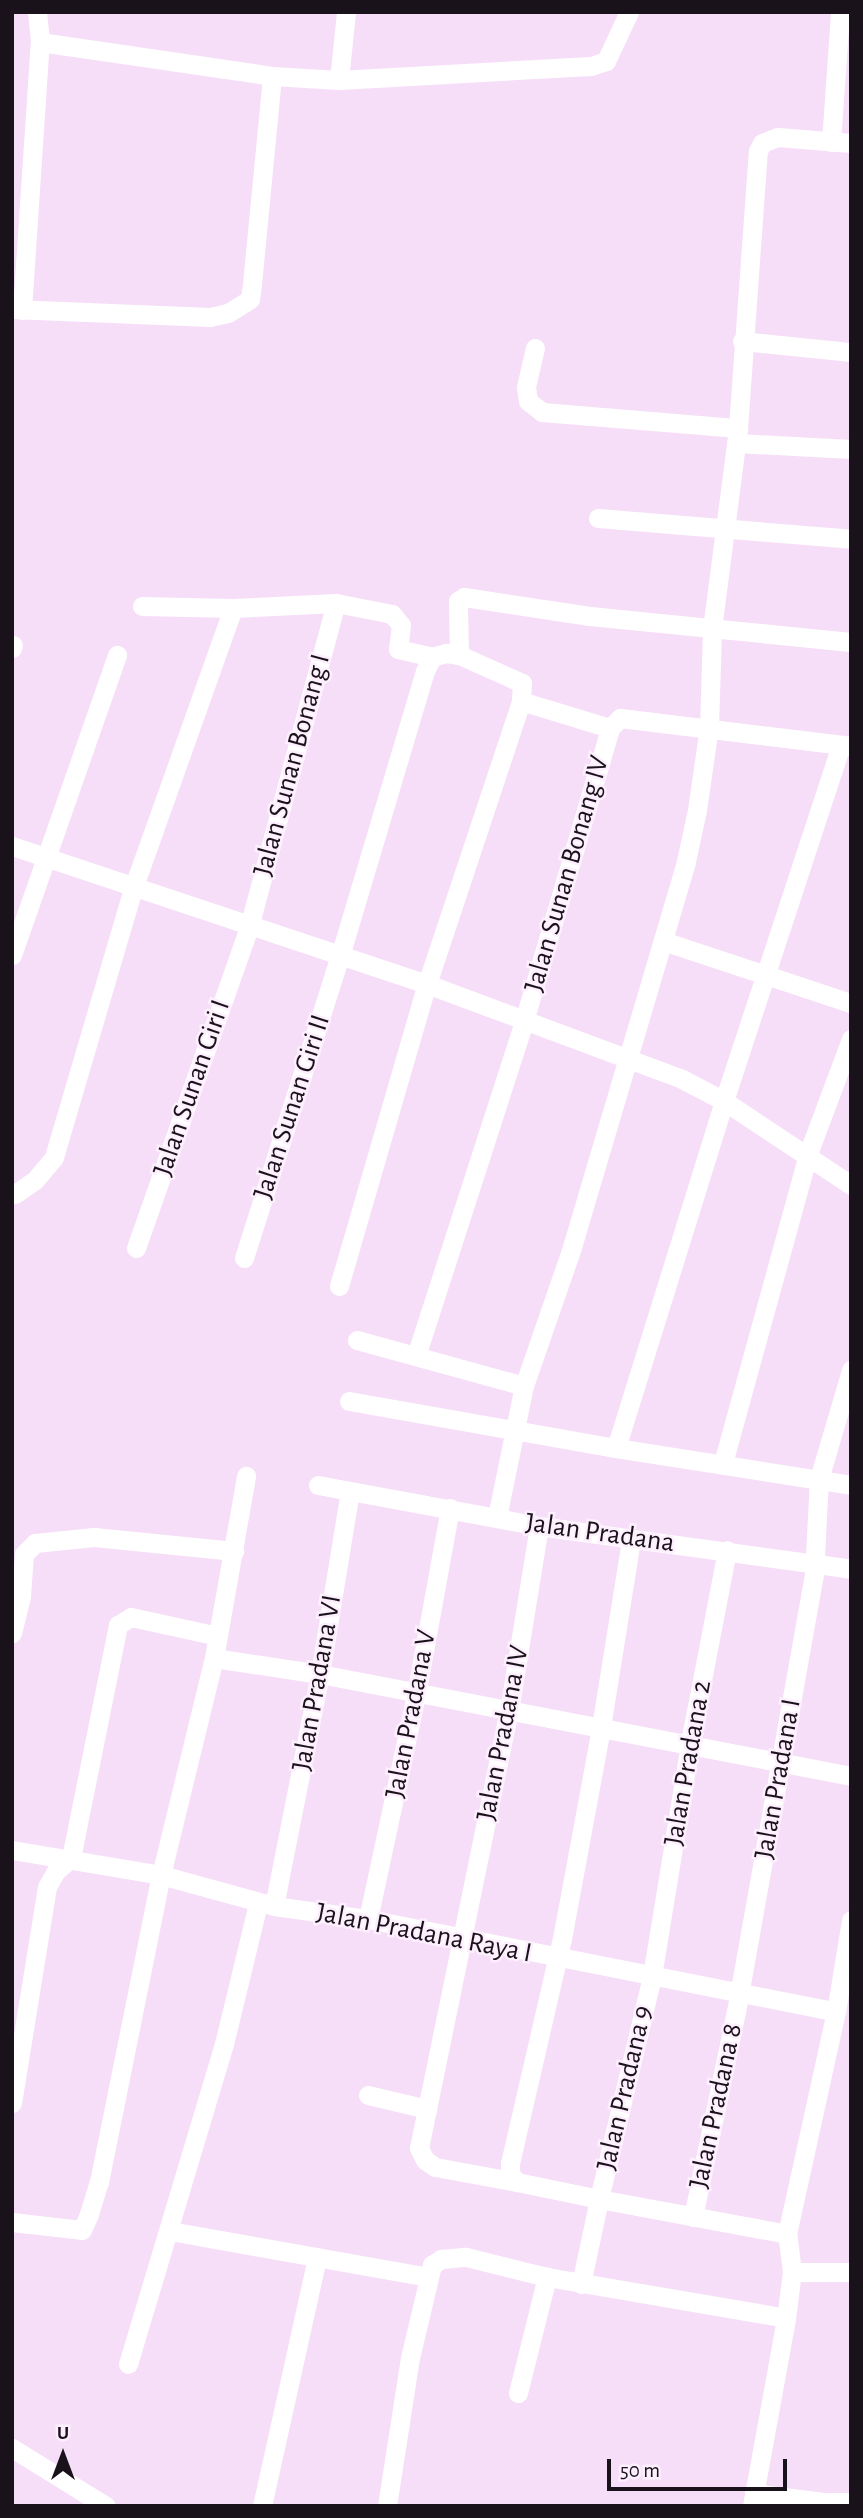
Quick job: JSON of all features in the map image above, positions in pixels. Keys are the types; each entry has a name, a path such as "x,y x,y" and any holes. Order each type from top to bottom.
{"street":[{"path":"37,12 40,42 17,309 210,317 228,313 250,299 272,76"},
{"path":"339,80 346,12"},
{"path":"40,42 272,76 339,80 591,66 606,61 629,12"},
{"path":"498,1517 524,1385 572,1247 663,941 697,810 709,727 712,629 737,436 758,151 762,143 778,137 841,142 840,12"},
{"path":"743,341 851,352"},
{"path":"535,348 526,387 528,401 542,412 851,449"},
{"path":"598,517 851,539"},
{"path":"459,655 457,607 458,601 464,597 590,616 851,642"},
{"path":"142,606 233,608 336,603 392,614 401,625 398,649 432,657 446,653 459,655 522,683 522,701 427,984 339,1286"},
{"name":"Jalan Sunan Bonang I","path":"249,927 336,603"},
{"path":"15,1194 35,1180 54,1157 134,886 233,608"},
{"path":"12,955 117,655"},
{"name":"Jalan Sunan Giri II","path":"244,1258 340,956 425,671 432,657"},
{"path":"522,701 610,728 620,718 846,746 765,975 616,1448"},
{"name":"Jalan Sunan Bonang IV","path":"416,1356 524,1021 610,728"},
{"path":"12,846 427,984 682,1079 724,1101 808,1154 851,1185"},
{"name":"Jalan Sunan Giri I","path":"136,1248 249,927"},
{"path":"663,941 851,1003"},
{"path":"723,1463 808,1154 851,1038"},
{"path":"357,1340 524,1385"},
{"name":"Jalan Pradana I","path":"739,1994 815,1565 819,1479 851,1370"},
{"path":"349,1401 616,1448 851,1485"},
{"path":"12,2222 82,2230 99,2182 161,1875 214,1658 246,1476"},
{"path":"318,1485 350,1491"},
{"name":"Jalan Pradana","path":"350,1491 539,1526 851,1569"},
{"name":"Jalan Pradana VI","path":"128,2364 266,1904 320,1674 350,1491"},
{"name":"Jalan Pradana V","path":"368,1919 416,1695 450,1508"},
{"name":"Jalan Pradana IV","path":"539,1526 509,1711 419,2148 425,2160 435,2167 787,2234"},
{"path":"12,1633 24,1554 29,1545 94,1537 234,1551"},
{"path":"517,2182 510,2174 510,2163 557,1959 601,1728 631,1540"},
{"name":"Jalan Pradana 2","path":"652,1976 727,1550"},
{"path":"12,2103 47,1887 56,1871 71,1858 118,1625 131,1617 218,1636"},
{"path":"214,1658 320,1674 416,1695 851,1776"},
{"name":"Jalan Pradana Raya I","path":"12,1850 161,1875 266,1904 368,1919 557,1959 836,2012"},
{"path":"851,1920 836,2012 787,2234 792,2272 753,2499 823,2504 851,2502"},
{"name":"Jalan Pradana 9","path":"581,2284 652,1976"},
{"name":"Jalan Pradana 8","path":"692,2217 739,1994"},
{"path":"368,2095 427,2109"},
{"path":"170,2231 428,2277"},
{"path":"387,2506 410,2358 428,2277 432,2265 441,2259 466,2257 581,2284 786,2318"},
{"path":"262,2506 317,2258"},
{"path":"792,2272 851,2272"},
{"path":"518,2393 547,2277"},
{"path":"12,2448 106,2506"}]}
